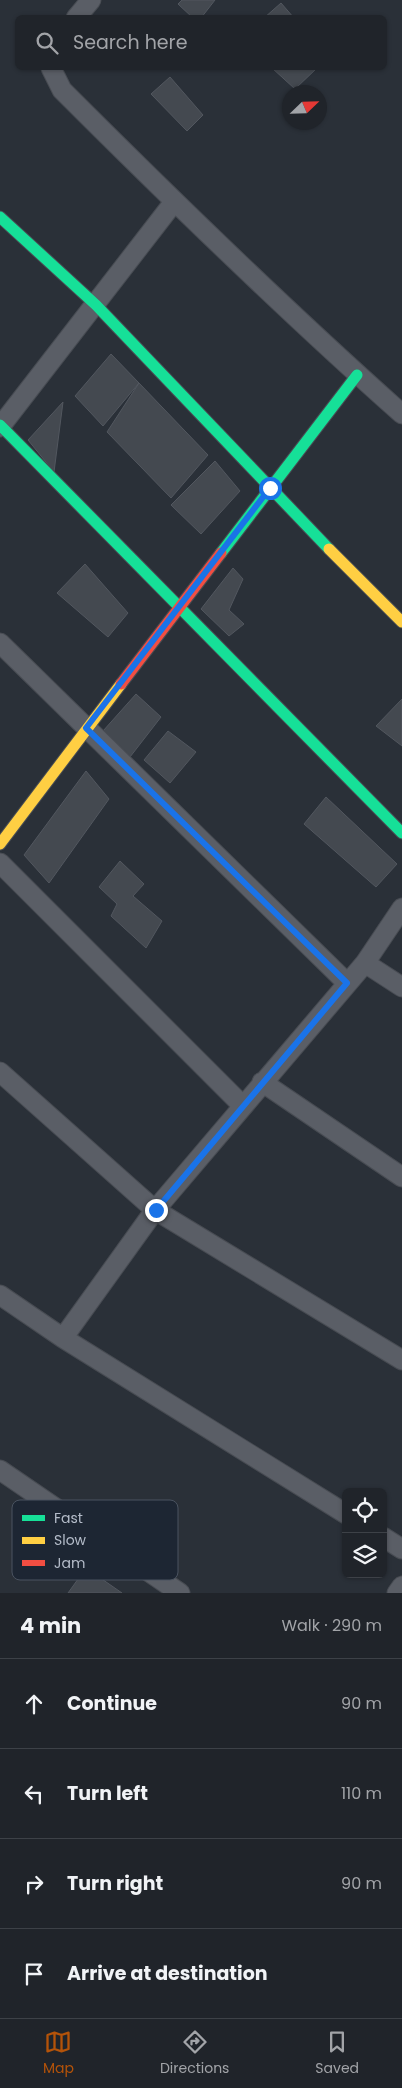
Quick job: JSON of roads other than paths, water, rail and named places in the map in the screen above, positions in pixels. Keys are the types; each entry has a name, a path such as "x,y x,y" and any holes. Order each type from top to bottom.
{"street":[{"path":"78,15 91,0"},
{"path":"50,70 62,90 174,202 357,375 402,414"},
{"path":"174,202 96,305 0,426 402,833"},
{"path":"0,217 96,305 350,571 402,622"},
{"path":"0,844 86,728 357,375"},
{"path":"0,643 347,983"},
{"path":"0,863 243,1106"},
{"path":"63,1338 156,1210 262,1082 365,963 402,908"},
{"path":"365,963 402,987"},
{"path":"0,1072 156,1210 402,1360"},
{"path":"262,1082 402,1177"},
{"path":"0,1296 63,1338 342,1512"},
{"path":"0,1470 44,1500"},
{"path":"387,1540 402,1549"},
{"path":"161,1580 180,1593"},
{"path":"397,1593 402,1586"}]}
